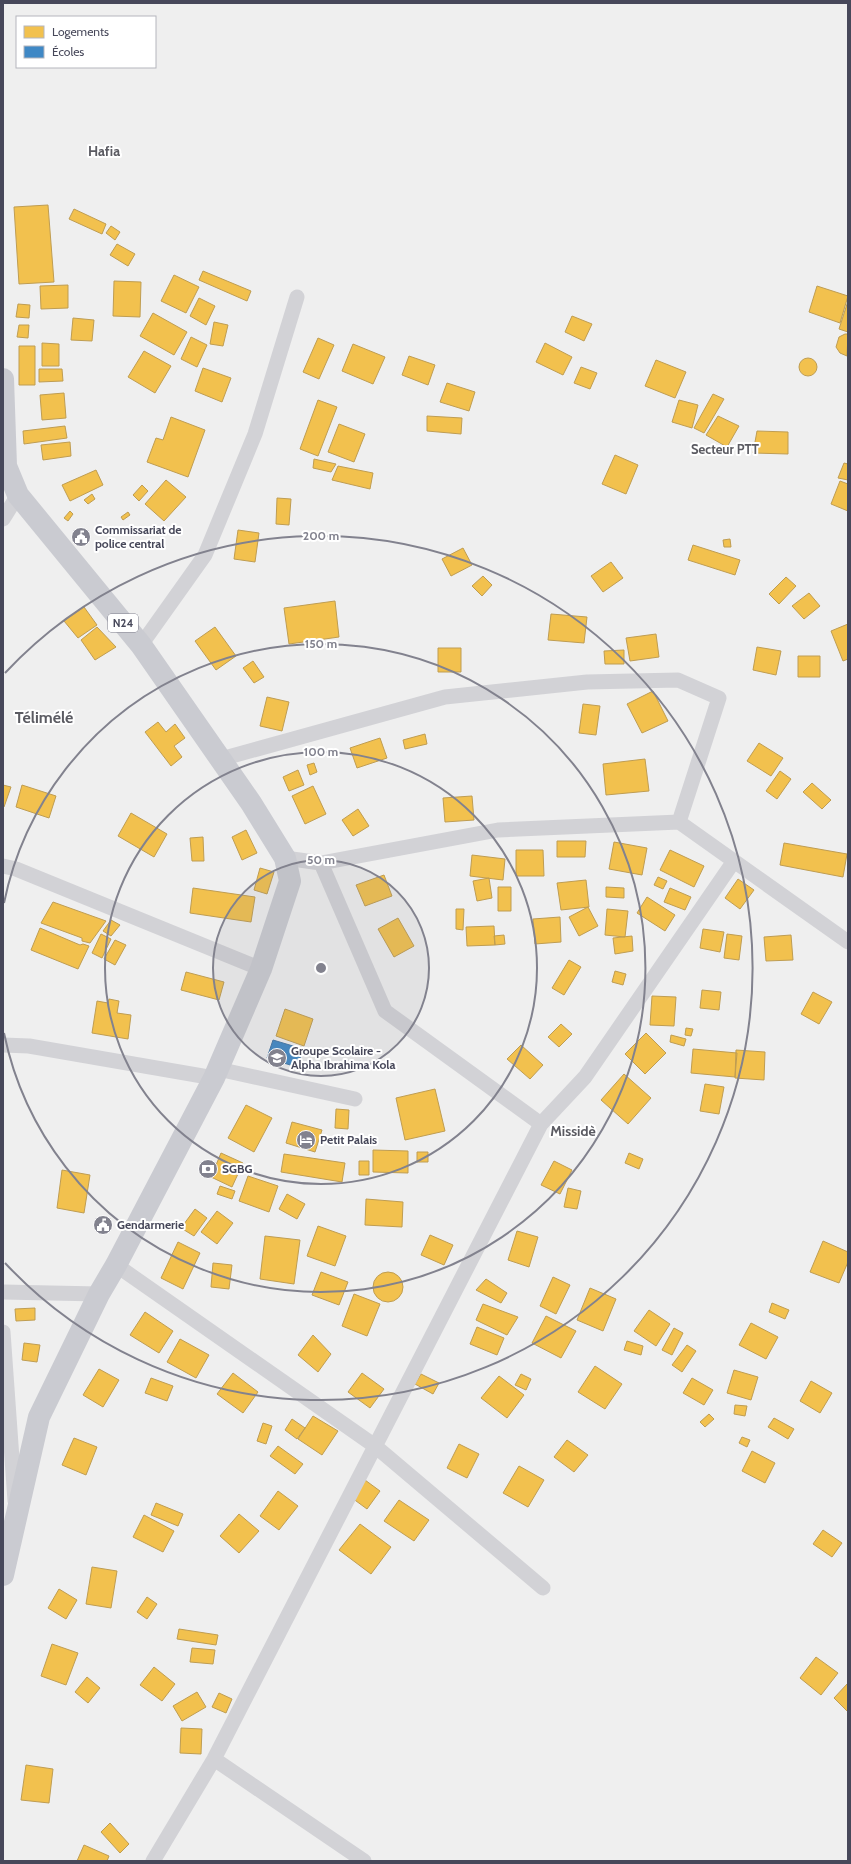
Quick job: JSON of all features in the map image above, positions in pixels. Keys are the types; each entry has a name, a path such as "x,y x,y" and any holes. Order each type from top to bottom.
{"main road":[{"name":"N24","path":"3,379 5,464 18,496 142,645 251,803 285,858 290,881 261,969 216,1074 116,1265 99,1294 39,1417 10,1526 3,1575"}],"street":[{"path":"142,645 205,555 255,434 298,297"},
{"path":"3,519 18,496"},
{"path":"221,760 445,697 587,682 678,680 719,698 679,822"},
{"path":"285,858 321,863 498,830 679,822 848,942"},
{"path":"153,1861 214,1759 541,1124 585,1078 734,861"},
{"path":"321,863 385,1011 541,1124"},
{"path":"3,866 16,869 261,969"},
{"path":"3,1045 29,1046 216,1074 355,1099"},
{"path":"116,1265 375,1446 543,1588"},
{"path":"3,1292 99,1294"},
{"path":"3,1332 10,1526"},
{"path":"214,1759 364,1861"}],"building: Logements":[{"path":"48,205 54,282 19,284 14,207"},
{"path":"74,209 106,224 102,234 69,219"},
{"path":"111,226 120,232 115,240 106,233"},
{"path":"117,244 135,254 128,266 110,255"},
{"path":"203,271 251,291 247,301 199,280"},
{"path":"174,275 199,287 186,313 161,301"},
{"path":"114,281 141,282 140,317 113,316"},
{"path":"68,285 68,308 41,309 40,286"},
{"path":"817,286 848,296 840,323 809,312"},
{"path":"199,298 215,306 206,325 190,316"},
{"path":"848,301 848,332 839,329"},
{"path":"18,304 30,305 29,318 16,317"},
{"path":"153,313 187,332 174,355 140,336"},
{"path":"572,316 592,324 584,341 565,332"},
{"path":"73,318 94,320 92,341 71,340"},
{"path":"214,322 228,325 223,346 210,344"},
{"path":"19,325 29,325 28,338 17,337"},
{"path":"848,334 847,356 840,353 836,347 839,337"},
{"path":"191,337 207,345 197,367 181,359"},
{"path":"318,338 334,345 319,379 303,372"},
{"path":"42,343 59,344 59,366 42,366"},
{"path":"545,343 572,357 563,375 536,362"},
{"path":"353,344 385,357 373,384 342,371"},
{"path":"19,346 35,346 35,385 19,385"},
{"path":"144,351 171,366 155,393 128,377"},
{"path":"409,356 435,365 428,385 402,375"},
{"path":"808,358 814,361 817,367 814,373 808,376 802,373 799,367 802,361"},
{"path":"656,360 686,372 675,398 645,386"},
{"path":"581,367 597,373 590,389 574,383"},
{"path":"203,368 231,378 222,402 195,391"},
{"path":"39,369 62,369 63,381 39,382"},
{"path":"447,383 475,392 469,411 440,402"},
{"path":"64,393 66,418 42,420 40,395"},
{"path":"713,394 724,399 704,433 694,428"},
{"path":"318,400 337,407 318,456 300,449"},
{"path":"679,400 698,405 692,428 672,422"},
{"path":"427,416 462,418 461,434 427,431"},
{"path":"718,416 739,426 727,447 706,435"},
{"path":"171,417 205,430 188,477 147,462 156,438 163,440"},
{"path":"339,424 365,434 354,462 328,452"},
{"path":"65,426 67,438 24,444 23,431"},
{"path":"757,431 788,432 788,454 753,453"},
{"path":"70,442 71,456 43,460 41,445"},
{"path":"615,455 638,465 626,494 602,484"},
{"path":"314,459 336,464 331,472 313,468"},
{"path":"844,463 848,464 848,480 838,478"},
{"path":"338,466 373,473 370,489 332,480"},
{"path":"96,470 103,485 70,501 62,485"},
{"path":"166,480 186,497 164,521 145,504"},
{"path":"840,481 848,484 848,511 831,504"},
{"path":"142,485 148,491 139,501 133,495"},
{"path":"92,494 95,499 88,504 84,500"},
{"path":"277,498 291,499 289,525 276,524"},
{"path":"70,511 73,514 68,521 64,518"},
{"path":"128,512 130,515 123,520 121,517"},
{"path":"238,530 259,533 255,562 234,559"},
{"path":"730,539 731,547 724,547 723,540"},
{"path":"693,545 740,560 735,575 688,560"},
{"path":"463,548 472,565 451,576 442,559"},
{"path":"611,562 623,578 603,592 591,576"},
{"path":"483,576 492,585 482,596 472,586"},
{"path":"786,577 796,586 779,604 769,594"},
{"path":"809,593 820,606 804,619 792,606"},
{"path":"335,601 339,637 289,644 284,608"},
{"path":"84,607 97,625 78,638 64,621"},
{"path":"551,614 587,617 584,643 548,640"},
{"path":"848,624 848,659 843,661 831,631"},
{"path":"97,627 116,647 95,660 81,640"},
{"path":"215,627 236,656 216,670 195,641"},
{"path":"656,634 659,657 630,661 626,638"},
{"path":"757,647 781,651 776,675 753,670"},
{"path":"438,648 461,648 461,672 438,672"},
{"path":"624,650 624,664 605,664 604,651"},
{"path":"798,656 820,656 820,677 798,677"},
{"path":"253,661 264,677 254,683 243,668"},
{"path":"653,691 668,721 642,733 627,704"},
{"path":"267,697 289,702 282,731 260,726"},
{"path":"583,704 600,706 596,735 579,733"},
{"path":"158,722 166,732 175,724 185,738 174,746 182,757 171,766 145,732"},
{"path":"425,734 427,744 405,749 403,740"},
{"path":"380,738 387,758 357,768 350,748"},
{"path":"759,743 783,758 771,776 747,761"},
{"path":"645,759 649,791 606,795 603,764"},
{"path":"314,763 317,772 310,775 307,765"},
{"path":"298,770 304,785 289,791 283,777"},
{"path":"780,771 791,779 777,799 766,791"},
{"path":"812,783 831,800 822,809 803,792"},
{"path":"3,785 11,787 4,807 3,807"},
{"path":"22,785 56,796 49,818 16,807"},
{"path":"313,786 326,814 305,824 292,796"},
{"path":"472,796 474,820 445,822 443,798"},
{"path":"358,809 369,826 353,836 342,820"},
{"path":"131,813 167,834 154,857 118,836"},
{"path":"246,830 257,853 242,860 232,837"},
{"path":"203,837 204,861 192,861 190,838"},
{"path":"557,841 586,841 585,857 557,857"},
{"path":"614,842 647,848 642,875 609,869"},
{"path":"784,843 847,854 843,877 780,865"},
{"path":"516,850 543,850 544,876 516,876"},
{"path":"670,850 704,866 694,887 660,870"},
{"path":"472,855 505,859 503,880 470,876"},
{"path":"260,868 274,872 267,894 254,890"},
{"path":"384,875 392,896 365,906 356,885"},
{"path":"658,877 667,881 663,889 654,885"},
{"path":"489,878 492,898 477,901 473,881"},
{"path":"738,879 754,890 740,909 725,898"},
{"path":"586,880 589,907 561,910 557,883"},
{"path":"498,887 511,887 511,911 498,911"},
{"path":"606,887 624,888 624,898 606,897"},
{"path":"193,888 255,897 251,922 190,913"},
{"path":"670,888 691,897 685,910 664,902"},
{"path":"647,897 675,915 665,931 637,913"},
{"path":"53,902 106,921 90,943 82,941 82,938 41,923"},
{"path":"588,907 598,926 579,936 569,917"},
{"path":"456,909 464,909 463,930 456,929"},
{"path":"607,909 628,911 625,937 605,935"},
{"path":"560,917 561,942 535,944 533,919"},
{"path":"398,918 414,946 394,957 378,929"},
{"path":"111,920 120,925 111,936 103,931"},
{"path":"494,926 495,945 467,946 466,927"},
{"path":"40,928 80,945 83,944 89,946 78,969 31,950"},
{"path":"703,929 724,932 720,952 700,948"},
{"path":"101,934 111,939 102,958 92,953"},
{"path":"727,934 742,936 739,960 724,958"},
{"path":"504,935 505,944 495,945 494,936"},
{"path":"791,935 793,960 766,961 764,937"},
{"path":"632,936 633,951 615,954 613,938"},
{"path":"115,940 126,945 115,965 104,959"},
{"path":"569,960 581,967 564,995 552,988"},
{"path":"615,971 626,974 623,985 612,982"},
{"path":"186,972 224,982 219,1000 181,990"},
{"path":"702,990 721,992 719,1010 700,1008"},
{"path":"813,992 832,1002 819,1024 801,1014"},
{"path":"652,996 676,997 674,1026 650,1025"},
{"path":"109,999 119,1001 117,1013 131,1015 128,1039 92,1033 97,1001 108,1003"},
{"path":"285,1009 313,1019 304,1046 276,1036"},
{"path":"561,1024 572,1034 559,1047 548,1037"},
{"path":"686,1028 693,1029 691,1036 685,1035"},
{"path":"646,1033 666,1053 645,1074 625,1054"},
{"path":"671,1035 686,1039 684,1046 670,1042"},
{"path":"521,1045 543,1065 530,1079 507,1059"},
{"path":"693,1049 737,1053 735,1077 691,1073"},
{"path":"736,1050 765,1052 764,1080 735,1078"},
{"path":"624,1074 651,1098 628,1124 601,1100"},
{"path":"705,1084 724,1087 719,1114 700,1111"},
{"path":"435,1089 445,1131 405,1140 396,1098"},
{"path":"246,1105 272,1118 254,1152 228,1138"},
{"path":"336,1109 349,1110 348,1129 335,1128"},
{"path":"292,1122 322,1130 315,1152 286,1143"},
{"path":"373,1150 408,1151 408,1173 373,1172"},
{"path":"417,1152 428,1152 428,1162 417,1162"},
{"path":"221,1153 243,1163 232,1187 211,1177"},
{"path":"629,1153 643,1159 639,1169 625,1163"},
{"path":"284,1154 345,1163 342,1182 281,1172"},
{"path":"359,1161 369,1161 369,1175 359,1175"},
{"path":"554,1161 572,1170 560,1194 541,1185"},
{"path":"62,1170 90,1175 84,1213 57,1208"},
{"path":"248,1176 278,1186 269,1212 239,1201"},
{"path":"220,1186 235,1191 232,1199 217,1194"},
{"path":"568,1188 581,1191 577,1209 564,1207"},
{"path":"287,1194 305,1204 297,1219 279,1209"},
{"path":"366,1199 403,1202 402,1227 365,1225"},
{"path":"195,1209 207,1218 194,1236 181,1228"},
{"path":"217,1211 233,1223 217,1244 201,1232"},
{"path":"318,1226 346,1236 335,1266 307,1256"},
{"path":"517,1231 538,1237 529,1267 508,1260"},
{"path":"430,1235 453,1245 444,1265 421,1255"},
{"path":"265,1236 300,1240 294,1284 260,1279"},
{"path":"823,1241 848,1252 848,1262 839,1283 810,1272"},
{"path":"178,1242 200,1253 183,1289 161,1278"},
{"path":"213,1263 232,1265 229,1289 211,1287"},
{"path":"321,1272 348,1282 339,1305 312,1295"},
{"path":"388,1272 399,1276 403,1287 399,1298 388,1302 377,1298 373,1287 377,1276"},
{"path":"553,1277 570,1285 556,1314 540,1306"},
{"path":"486,1279 507,1293 501,1303 476,1290"},
{"path":"590,1288 616,1299 603,1331 577,1320"},
{"path":"354,1294 380,1304 367,1336 342,1326"},
{"path":"772,1303 789,1310 785,1319 769,1312"},
{"path":"483,1304 518,1317 507,1335 476,1320"},
{"path":"35,1308 35,1320 16,1321 15,1309"},
{"path":"649,1310 670,1324 656,1346 634,1331"},
{"path":"145,1312 173,1331 159,1353 130,1335"},
{"path":"546,1316 576,1331 561,1358 532,1343"},
{"path":"751,1323 778,1337 766,1359 739,1345"},
{"path":"477,1327 504,1338 497,1355 470,1344"},
{"path":"674,1328 683,1333 672,1355 662,1350"},
{"path":"313,1335 331,1354 318,1372 298,1355"},
{"path":"180,1339 209,1355 196,1378 167,1362"},
{"path":"627,1341 643,1346 641,1355 624,1350"},
{"path":"24,1343 40,1345 37,1362 22,1360"},
{"path":"687,1345 696,1351 682,1372 672,1365"},
{"path":"595,1366 622,1384 605,1409 578,1392"},
{"path":"99,1369 119,1380 103,1407 83,1395"},
{"path":"734,1370 758,1377 751,1400 727,1393"},
{"path":"233,1373 258,1392 243,1413 217,1394"},
{"path":"362,1373 384,1389 370,1408 348,1392"},
{"path":"421,1374 439,1383 433,1394 415,1384"},
{"path":"521,1374 531,1379 526,1390 515,1385"},
{"path":"499,1376 524,1395 507,1418 481,1398"},
{"path":"151,1378 173,1386 167,1401 145,1393"},
{"path":"692,1378 713,1390 704,1405 683,1393"},
{"path":"811,1381 832,1393 820,1413 800,1401"},
{"path":"735,1405 747,1406 745,1416 734,1414"},
{"path":"709,1414 714,1419 705,1427 700,1422"},
{"path":"313,1416 338,1431 322,1455 298,1439"},
{"path":"774,1418 794,1429 788,1439 768,1427"},
{"path":"292,1419 305,1428 297,1439 285,1430"},
{"path":"263,1423 272,1426 266,1444 257,1441"},
{"path":"742,1437 750,1440 747,1447 739,1443"},
{"path":"74,1438 97,1447 86,1475 62,1465"},
{"path":"567,1440 588,1455 574,1472 554,1457"},
{"path":"459,1444 479,1454 467,1478 447,1468"},
{"path":"278,1446 303,1464 295,1474 270,1456"},
{"path":"752,1451 775,1463 765,1483 742,1471"},
{"path":"519,1466 544,1480 528,1507 503,1493"},
{"path":"365,1480 380,1491 367,1509 352,1498"},
{"path":"278,1491 298,1506 279,1530 260,1516"},
{"path":"399,1500 429,1520 414,1541 384,1521"},
{"path":"156,1503 183,1514 178,1526 151,1515"},
{"path":"239,1514 259,1531 239,1553 220,1536"},
{"path":"144,1515 174,1531 163,1552 133,1537"},
{"path":"360,1524 391,1547 371,1574 339,1550"},
{"path":"823,1530 842,1543 832,1557 813,1544"},
{"path":"92,1567 117,1571 111,1608 86,1604"},
{"path":"59,1589 77,1600 66,1619 48,1608"},
{"path":"147,1597 157,1604 147,1619 137,1612"},
{"path":"179,1629 218,1635 216,1645 177,1639"},
{"path":"52,1644 78,1653 66,1685 41,1676"},
{"path":"192,1648 215,1650 213,1664 190,1662"},
{"path":"816,1657 838,1673 821,1695 800,1678"},
{"path":"154,1667 175,1684 162,1701 140,1685"},
{"path":"87,1677 100,1688 88,1703 75,1692"},
{"path":"848,1683 848,1712 834,1698"},
{"path":"197,1692 206,1707 182,1721 173,1706"},
{"path":"219,1693 232,1699 226,1713 212,1707"},
{"path":"181,1728 202,1729 201,1754 180,1753"},
{"path":"26,1765 53,1769 49,1803 21,1800"},
{"path":"110,1823 129,1844 120,1853 101,1832"},
{"path":"84,1845 109,1856 107,1861 77,1861"}],"building: Écoles":[{"path":"273,1040 303,1049 297,1067 267,1058"}],"place":[{"name":"Commissariat de police central","path":"81,537"},
{"name":"Groupe Scolaire - Alpha Ibrahima Kola","path":"277,1058"},
{"name":"Petit Palais","path":"306,1140"},
{"name":"SGBG","path":"208,1169"},
{"name":"Gendarmerie","path":"103,1225"}],"district":[{"name":"Hafia","path":"104,151"},
{"name":"Secteur PTT","path":"725,449"},
{"name":"Télimélé","path":"44,717"},
{"name":"Missidè","path":"573,1131"}]}
